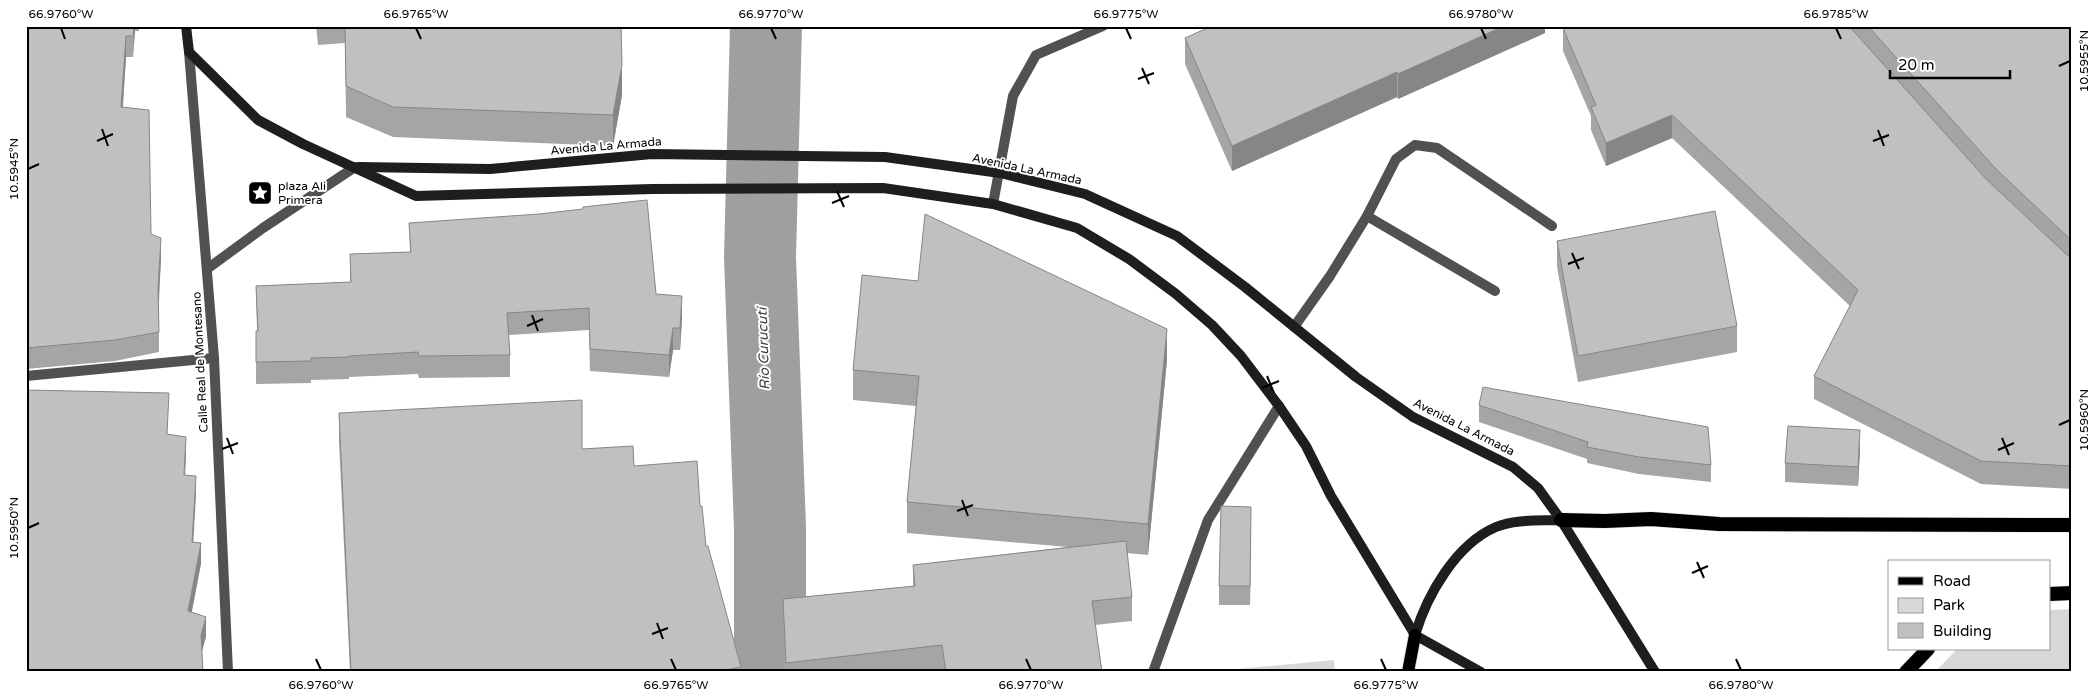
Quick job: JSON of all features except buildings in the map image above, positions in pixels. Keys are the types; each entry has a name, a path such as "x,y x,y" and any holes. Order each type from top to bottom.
{"highway":[{"path":"1561,520 1605,522 1651,519 1720,524 2072,525"},
{"path":"2050,594 2072,593"},
{"path":"1906,672 1927,650"}],"main road":[{"path":"186,26 189,52"},
{"name":"Avenida La Armada","path":"189,52 258,120 303,144 416,196 652,188 883,188 993,204 1076,228 1129,259 1176,294 1212,325 1241,356 1279,406 1306,446 1331,496 1415,635 1481,672"},
{"name":"Avenida La Armada","path":"354,167 490,170 652,154 885,158 1000,173 1085,194 1177,236 1245,287 1356,377 1413,416 1513,467 1538,488 1561,520 1655,672"},
{"path":"1408,672 1422,610 1437,584 1469,545 1496,527 1527,522 1561,520"}],"street":[{"path":"993,204 1013,96 1036,55 1103,26"},
{"name":"Calle Real de Montesano","path":"189,52 214,358 228,672"},
{"path":"1294,327 1330,276 1367,216 1396,159 1415,144 1438,148 1552,226"},
{"path":"207,269 263,228 354,167"},
{"path":"1367,216 1495,291"},
{"path":"26,376 214,358"},
{"path":"1153,672 1208,520 1279,406"}],"green space":[{"path":"2072,609 2072,672 1935,672 1956,650 2050,650 2050,610"},
{"path":"1334,660 1335,672 1216,672 1216,671"}],"waterway":[{"name":"Río Curucutí","path":"766,26 760,257 770,528 770,672"}],"place":[{"name":"plaza Ali Primera","path":"260,193"}]}
